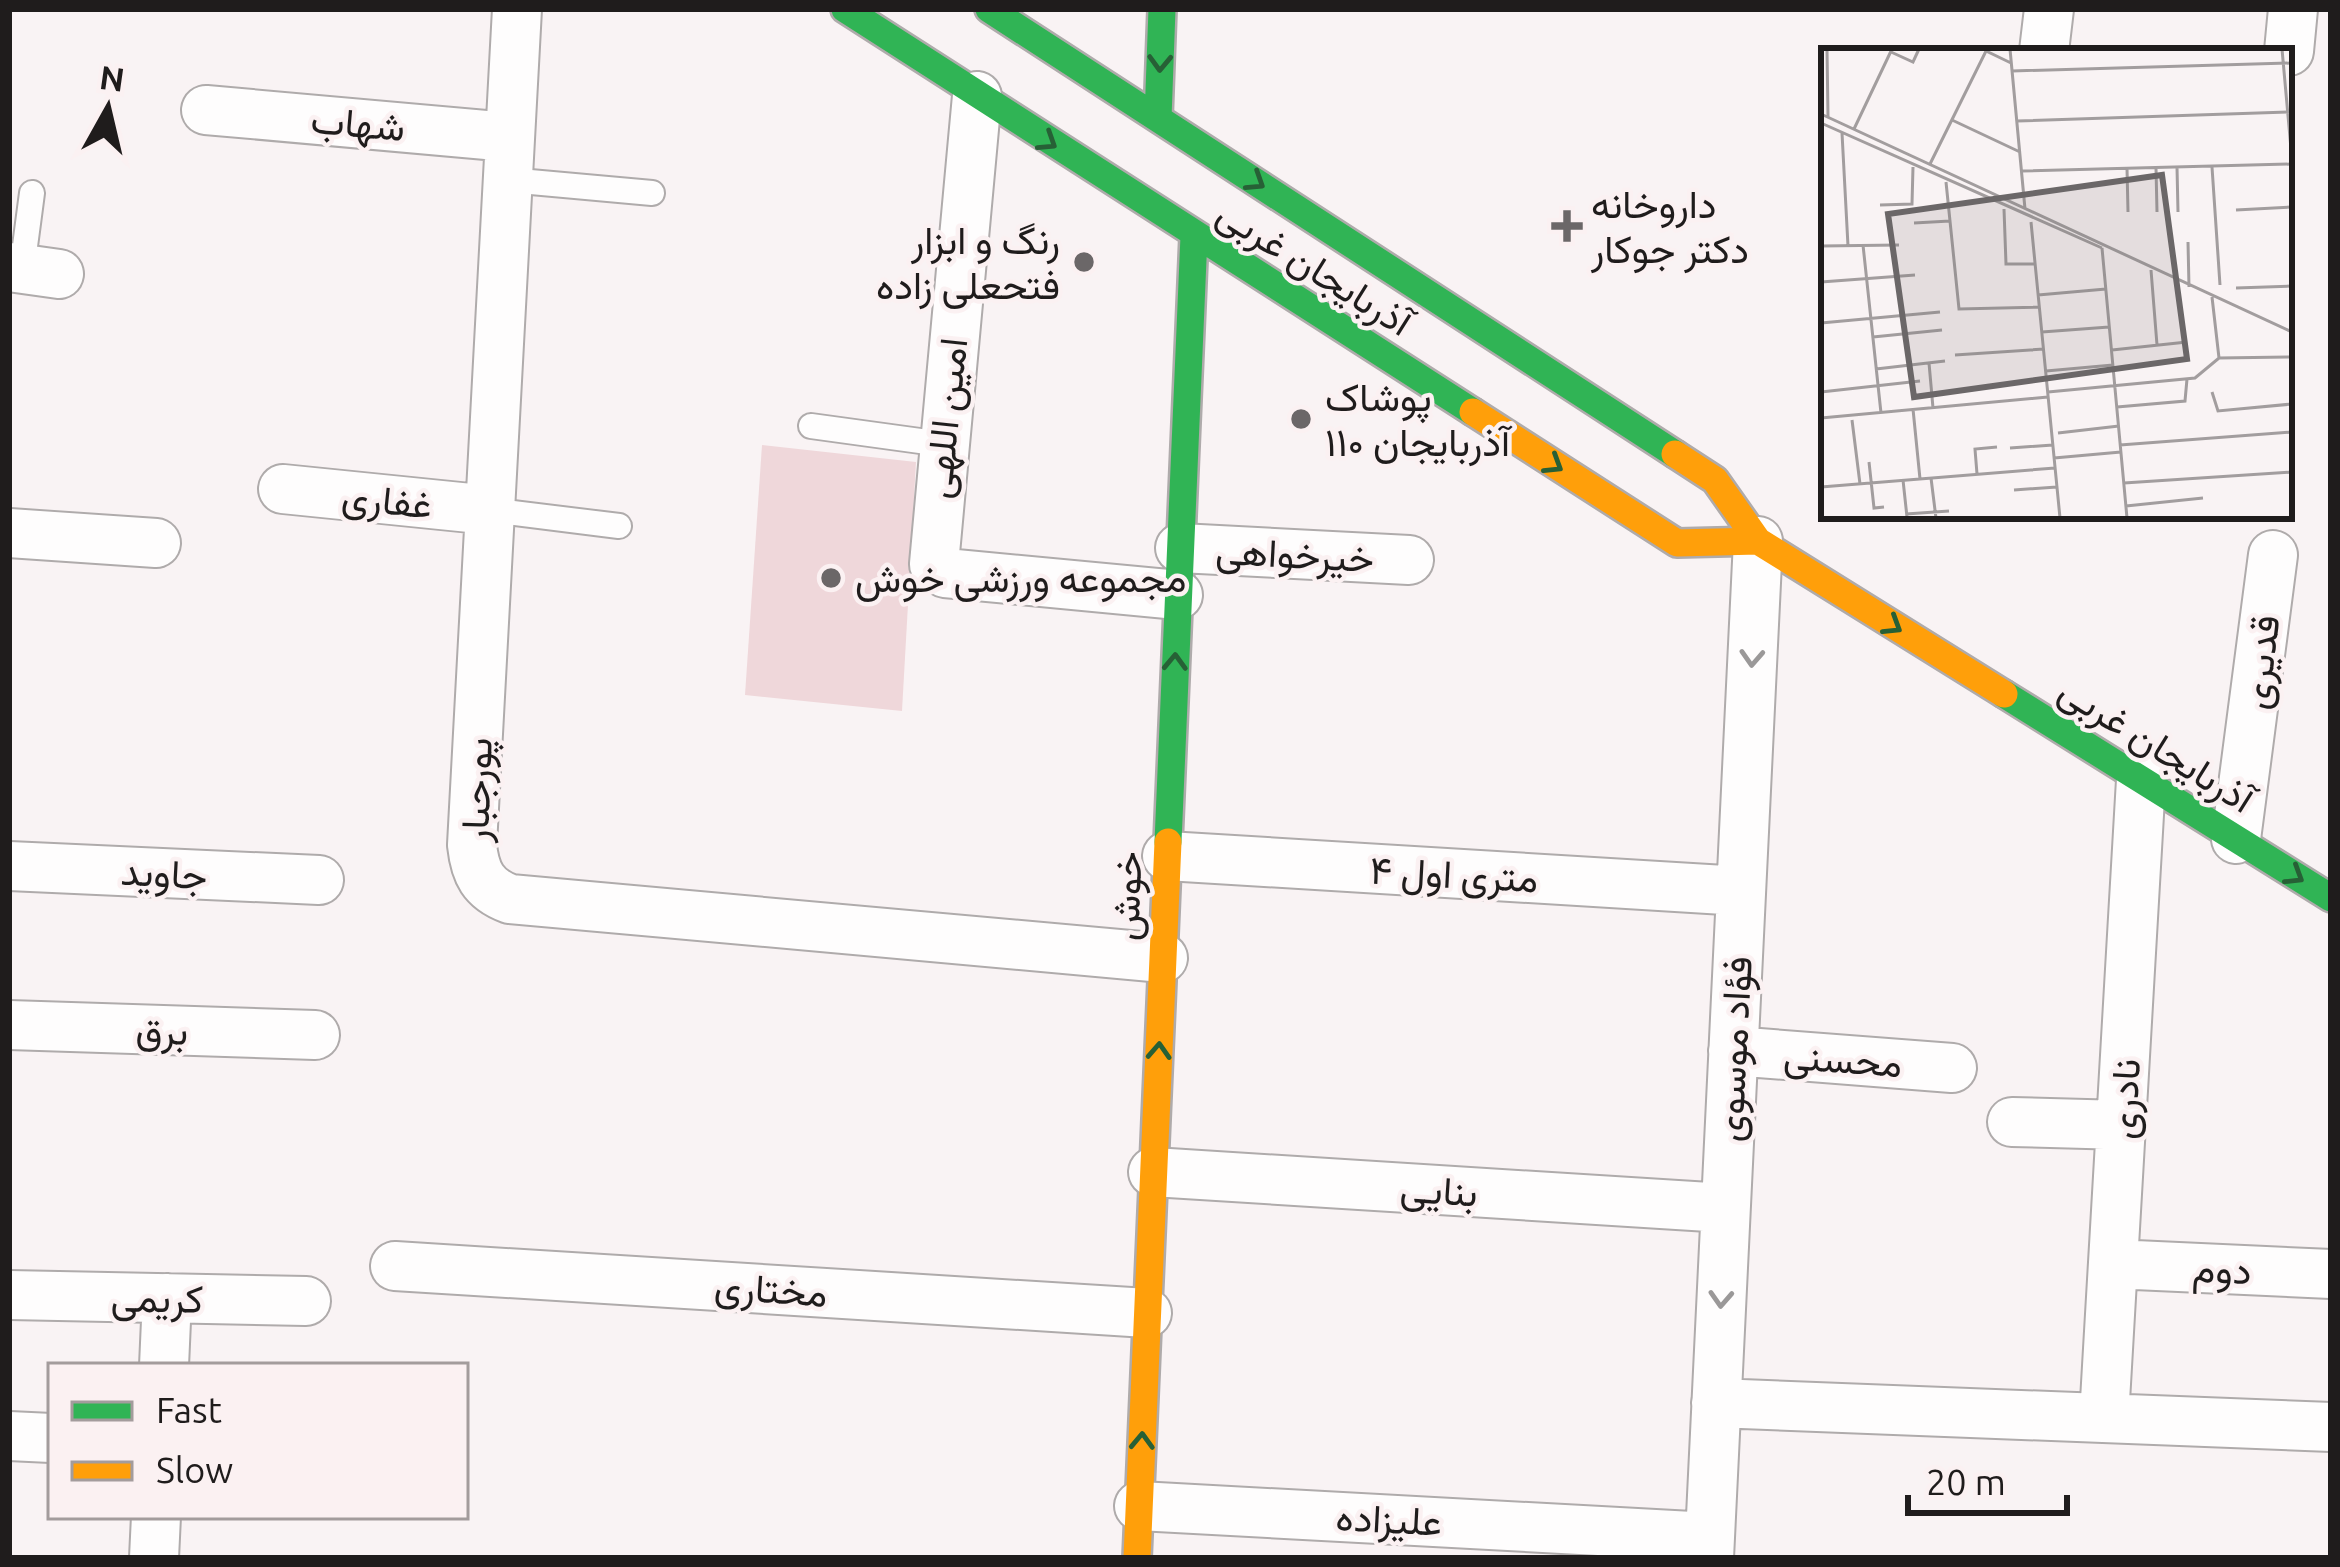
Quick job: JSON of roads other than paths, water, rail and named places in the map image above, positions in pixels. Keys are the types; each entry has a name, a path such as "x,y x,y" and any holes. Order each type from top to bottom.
{"main road":[{"name":"آذربایجان غربی","path":"845,9 1677,543 1758,541"},
{"name":"آذربایجان غربی","path":"989,9 1715,480 1758,541 2331,898"},
{"path":"1158,118 1162,9"},
{"name":"خوش","path":"1137,1558 1194,236"}],"street":[{"name":"پورجبار","path":"517,9 474,865 494,893 510,899 1163,958"},
{"path":"2044,48 2049,9"},
{"path":"2289,48 2294,9"},
{"name":"امین اللهی","path":"977,96 932,557 938,569 1179,572"},
{"name":"شهاب","path":"206,110 508,158"},
{"name":"غفاری","path":"283,489 490,510"},
{"path":"9,533 157,543"},
{"name":"فؤاد موسوی","path":"1709,1547 1758,541"},
{"name":"قدیری","path":"2236,839 2276,556"},
{"name":"خیرخواهی","path":"1179,572 1409,560"},
{"name":"نادری","path":"2104,1418 2141,780"},
{"name":"۴ متری اول","path":"1167,856 1741,891"},
{"name":"جاوید","path":"9,866 319,880"},
{"name":"برق","path":"9,1025 315,1035"},
{"name":"محسنی","path":"1733,1051 1952,1068"},
{"path":"2012,1122 2122,1126"},
{"name":"بنایی","path":"1153,1172 1725,1208"},
{"name":"دوم","path":"2113,1264 2331,1274"},
{"name":"مختاری","path":"395,1266 1147,1313"},
{"name":"کریمی","path":"9,1294 306,1301"},
{"path":"164,1363 167,1298"},
{"path":"1716,1402 2331,1427"},
{"path":"9,1436 48,1438"},
{"name":"علیزاده","path":"1139,1505 1709,1547"},
{"path":"154,1558 156,1519"}],"lane":[{"path":"508,158 652,193"},
{"path":"30,270 32,193"},
{"path":"811,426 942,444"},
{"path":"490,510 620,526"}],"place":[{"name":"داروخانه دکتر جوکار","path":"1567,226"},
{"name":"رنگ و ابزار فتحعلی زاده","path":"1084,262"},
{"name":"پوشاک آذربایجان ۱۱۰","path":"1301,419"},
{"name":"مجموعه ورزشی خوش","path":"831,578"}]}
